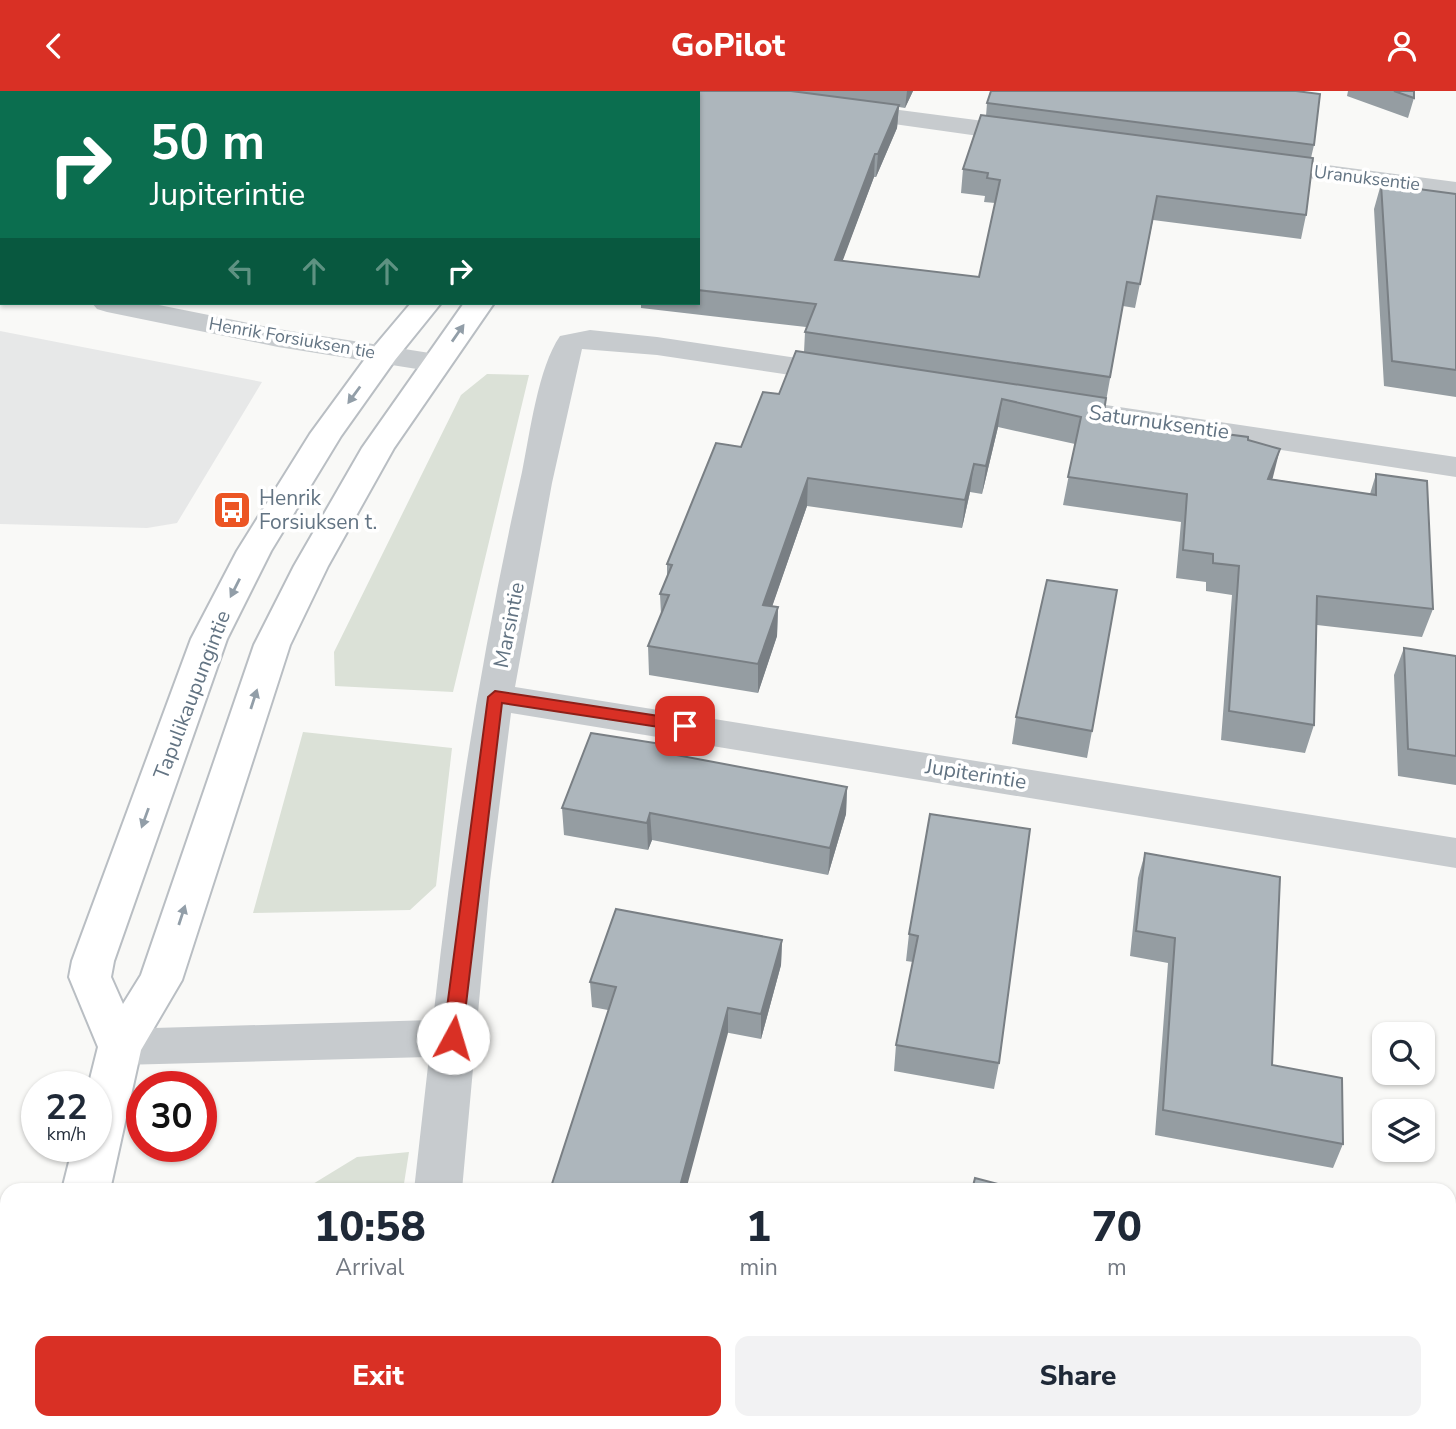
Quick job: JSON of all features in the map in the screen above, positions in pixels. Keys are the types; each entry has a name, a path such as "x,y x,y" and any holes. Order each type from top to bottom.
{"main road":[{"name":"Tapulikaupungintie","path":"120,1047 90,977 93,961 209,639 254,551 326,434 384,354 424,305"},
{"path":"112,1080 120,1047 161,980 272,645 311,566 378,448 478,305"},
{"path":"88,1183 92,1162"}],"street":[{"path":"824,108 1058,138"},
{"name":"Uranuksentie","path":"1236,161 1456,190"},
{"name":"Henrik Forsiuksen tie","path":"117,305 278,338 436,363"},
{"name":"Marsintie","path":"439,1183 453,1038 495,697 538,466 564,355 571,342 590,339 657,346 872,378"},
{"name":"Saturnuksentie","path":"1022,401 1456,467"},
{"name":"Jupiterintie","path":"495,697 1456,853"},
{"path":"120,1047 453,1038"}],"shaded area":[{"path":"0,331 262,382 177,523 147,528 0,524"},
{"path":"487,374 529,375 453,692 335,686 334,652 461,395"},
{"path":"303,732 452,748 436,886 410,910 253,913"},
{"path":"409,1152 404,1183 314,1183 357,1157"}],"building":[{"path":"700,91 791,91 899,105 878,154 875,154 835,260 979,277 1000,180 987,178 988,173 963,169 981,115 1313,158 1306,215 1157,196 1140,284 1127,282 1110,377 805,332 816,304 700,290"},
{"path":"991,91 1296,91 1320,94 1314,145 987,103"},
{"path":"1394,91 1414,91 1414,98"},
{"path":"1381,184 1456,194 1456,370 1392,361"},
{"path":"796,351 1106,398 1103,418 1248,437 1248,440 1280,449 1268,479 1376,495 1376,474 1427,481 1433,609 1317,596 1314,725 1229,711 1239,566 1213,563 1213,554 1183,550 1187,494 1068,477 1081,417 1002,399 986,466 974,464 965,500 808,478 763,605 778,607 758,664 648,646 669,595 660,594 672,565 667,564 716,443 741,447 763,392 779,394"},
{"path":"1047,580 1117,590 1092,731 1016,717"},
{"path":"1404,648 1456,656 1456,756 1408,749"},
{"path":"591,733 674,746 671,754 847,787 830,848 650,813 647,823 562,808"},
{"path":"930,814 1030,829 999,1063 896,1045 918,936 909,934"},
{"path":"1145,853 1280,877 1272,1065 1342,1078 1343,1144 1163,1110 1175,938 1136,931"},
{"path":"616,909 782,940 761,1014 728,1008 681,1183 552,1183 616,987 590,982"},
{"path":"975,1178 994,1183 974,1183"}],"place":[{"name":"Henrik Forsiuksen t.","path":"232,510"}],"route":[{"path":"453,1038 495,697 685,726"}]}
